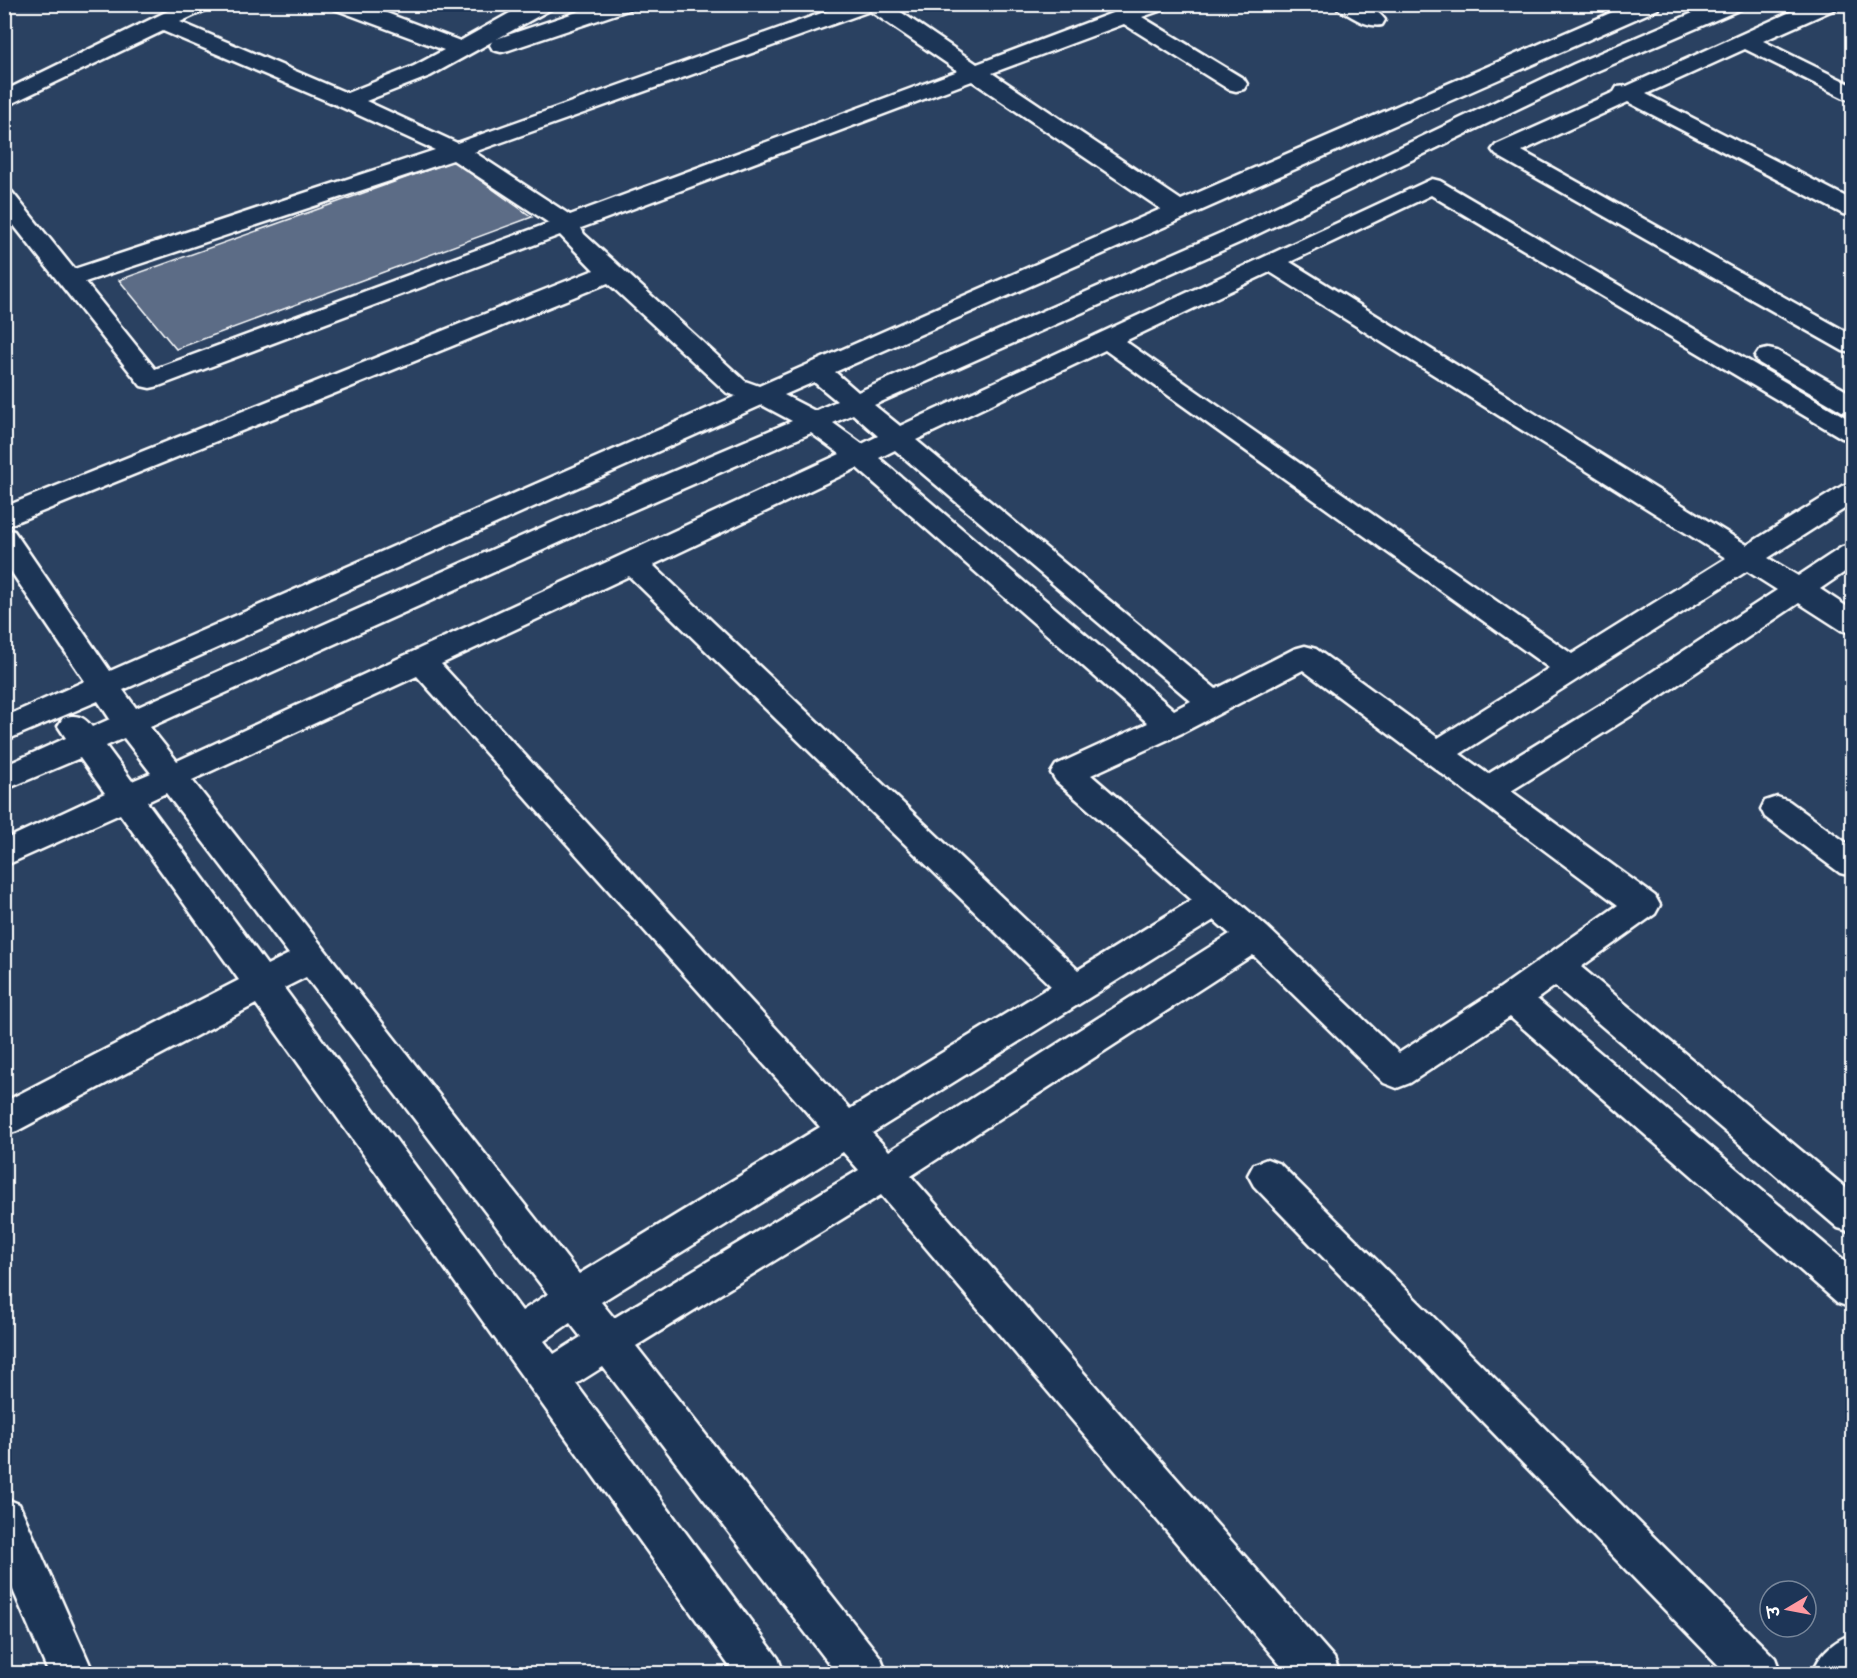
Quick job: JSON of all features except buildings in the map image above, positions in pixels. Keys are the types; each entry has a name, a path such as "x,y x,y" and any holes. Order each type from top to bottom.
{"street":[{"path":"342,4 461,49"},
{"path":"422,71 543,4"},
{"path":"347,101 422,71 623,4"},
{"path":"69,279 456,151 869,4"},
{"path":"874,4 1179,210"},
{"path":"4,197 150,380 1157,4"},
{"path":"1346,4 1374,20"},
{"path":"4,730 1650,4"},
{"path":"4,779 573,525 1221,242 1582,69 1734,4"},
{"path":"1827,4 1504,150 1852,345"},
{"path":"4,100 163,23 190,6"},
{"path":"1126,16 1236,84"},
{"path":"163,23 347,101 456,151 567,224 573,237 736,387 762,394 815,421 860,456 1171,725"},
{"path":"1746,41 1852,93"},
{"path":"1627,93 1852,209"},
{"path":"1384,120 1418,149 1852,405"},
{"path":"4,854 633,563 1432,186 1852,432"},
{"path":"1272,262 1852,623"},
{"path":"4,518 612,272"},
{"path":"1107,340 1571,669"},
{"path":"816,370 1213,703"},
{"path":"1436,754 1852,492"},
{"path":"4,538 129,722 611,1342 865,1674"},
{"path":"1486,791 1623,706 1852,554"},
{"path":"633,563 1075,988"},
{"path":"1305,656 1643,905 1512,998 1397,1073 1255,936 1067,773 1171,725 1305,656"},
{"path":"420,660 885,1173 1318,1674"},
{"path":"59,706 762,1674"},
{"path":"1777,809 1852,864"},
{"path":"518,1336 576,1297 1216,902"},
{"path":"548,1379 885,1173 1255,936"},
{"path":"4,1120 311,958"},
{"path":"1556,966 1852,1216"},
{"path":"1512,998 1852,1291"},
{"path":"1267,1175 1759,1674"},
{"path":"4,1518 72,1674"},
{"path":"1834,1674 1852,1656"}]}
